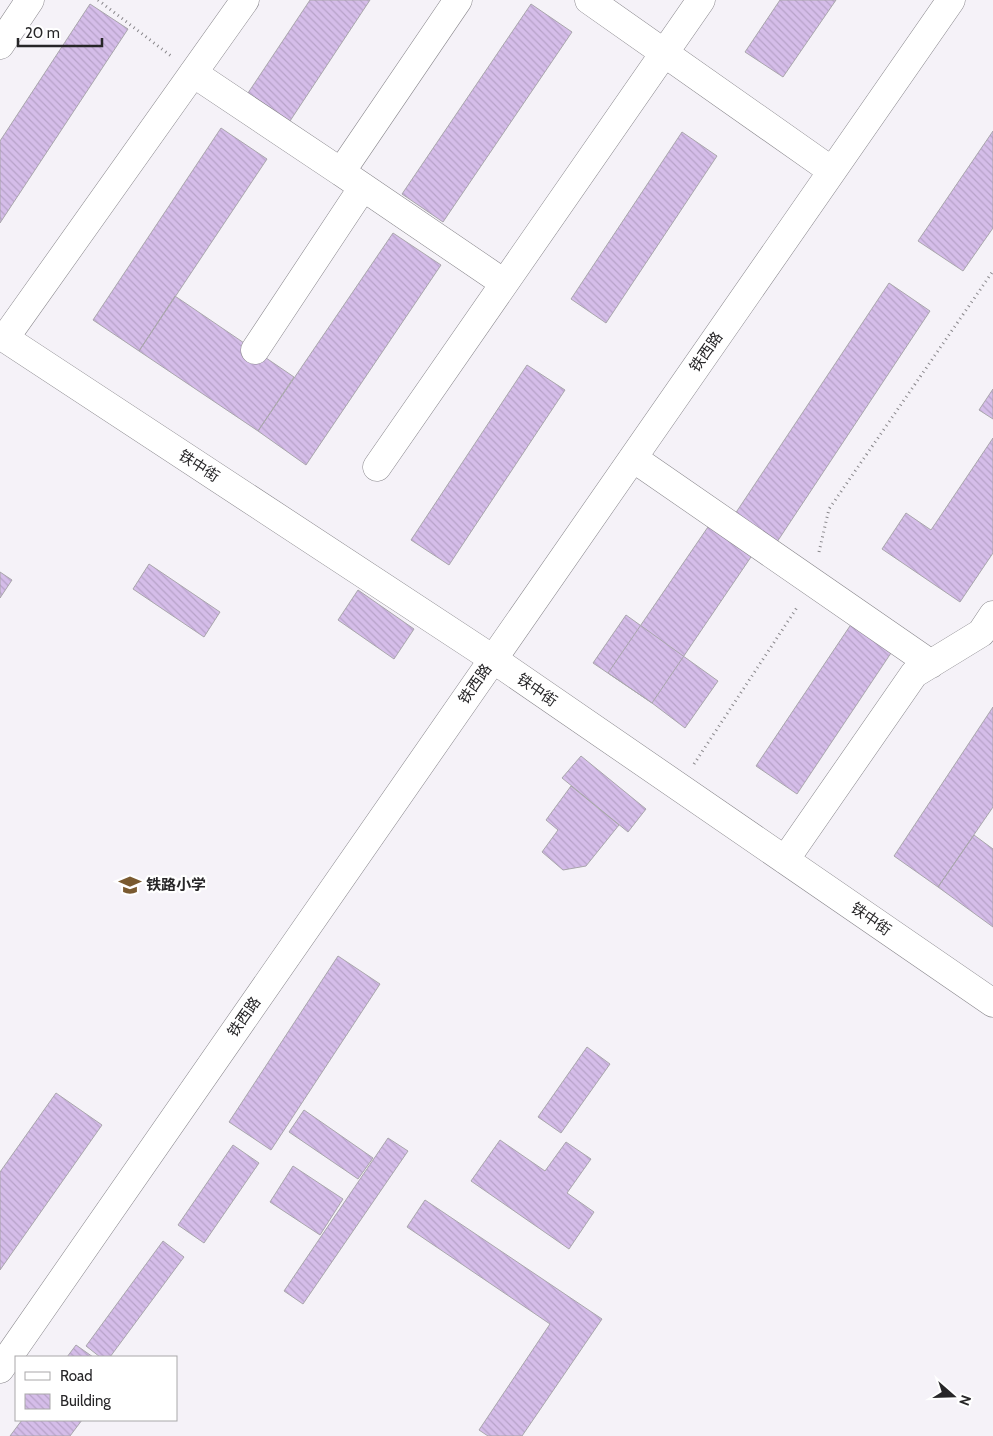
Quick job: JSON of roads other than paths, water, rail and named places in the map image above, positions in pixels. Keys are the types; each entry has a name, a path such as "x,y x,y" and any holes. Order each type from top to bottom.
{"street":[{"path":"0,45 30,0"},
{"path":"3,337 245,0"},
{"path":"341,172 458,0"},
{"path":"588,0 832,170"},
{"path":"378,467 701,0"},
{"name":"铁西路","path":"0,1369 951,0"},
{"path":"194,73 504,283"},
{"path":"255,350 363,187"},
{"name":"铁中街","path":"3,337 493,659 993,1003"},
{"path":"633,458 931,664"},
{"path":"785,860 914,674 989,630"}],"place":[{"name":"铁路小学","path":"130,885"}]}
